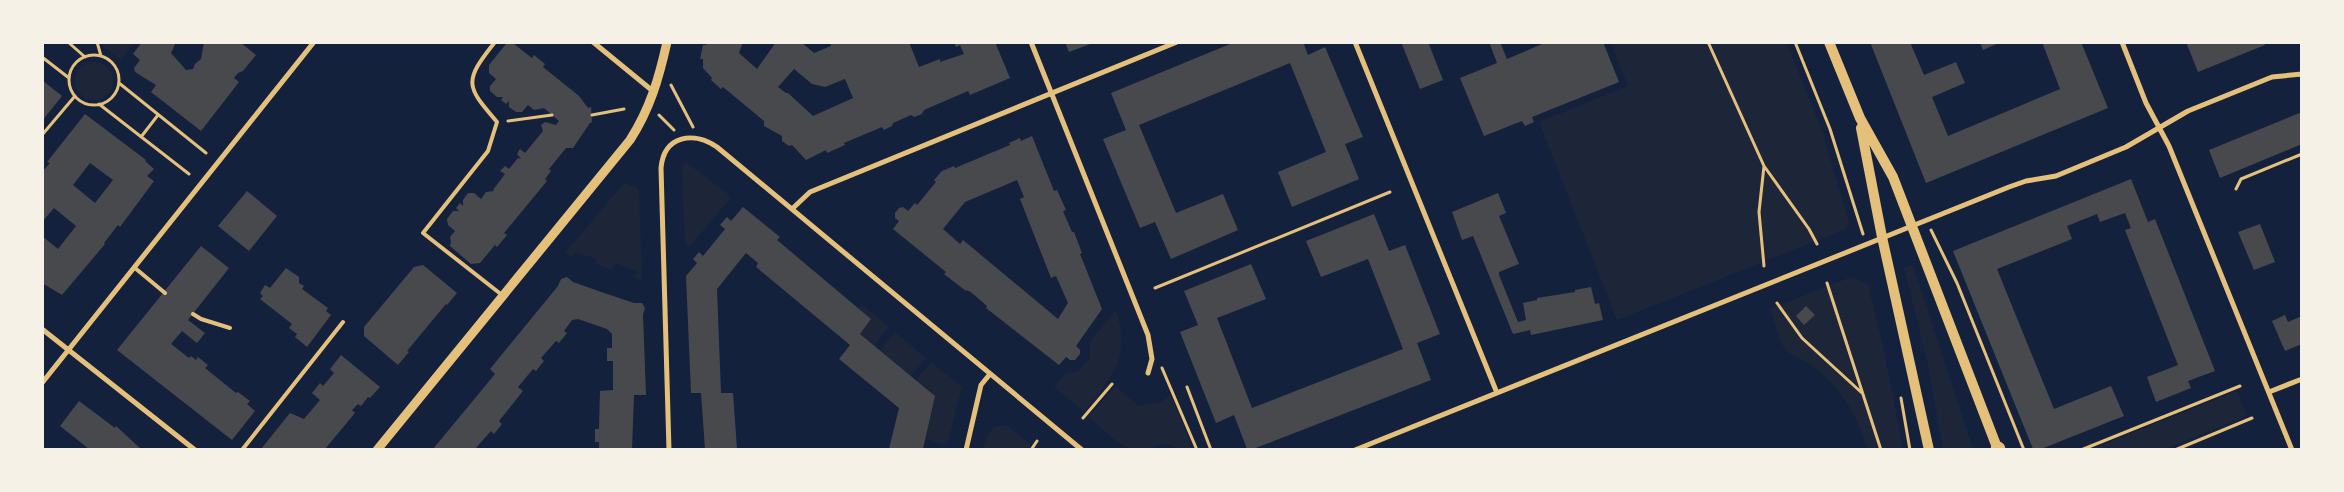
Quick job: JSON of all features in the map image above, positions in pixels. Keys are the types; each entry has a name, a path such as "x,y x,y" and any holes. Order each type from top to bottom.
{"main road":[{"path":"1829,42 1860,118 1893,178 1998,449"},
{"path":"1860,118 1882,237 1929,450"}],"street":[{"path":"42,383 314,42"},
{"path":"593,42 654,93"},
{"path":"378,450 630,140 645,116 654,93 668,42"},
{"path":"1031,42 1148,335 1152,359 1148,373"},
{"path":"792,209 810,192 1177,42"},
{"path":"1355,42 1497,392"},
{"path":"2122,42 2158,128 2169,146 2292,450"},
{"path":"1354,450 2026,180 2056,176 2126,147 2188,111 2272,76 2302,74"},
{"path":"669,450 661,168 663,158 669,148 682,139 694,137 708,140 717,147 1082,450"},
{"path":"42,329 195,450"},
{"path":"966,450 981,385 990,374"},
{"path":"2269,392 2302,379"}],"lane":[{"path":"494,42 476,69 472,82 473,93 497,122 488,151 424,233 504,296"},
{"path":"135,268 165,292"},
{"path":"193,314 201,319 230,328"},
{"path":"242,450 343,322"}],"path":[{"path":"68,42 86,57"},
{"path":"97,42 101,56"},
{"path":"1708,42 1764,166 1810,229 1817,244"},
{"path":"1795,42 1830,129 1857,216"},
{"path":"42,56 70,78 76,96 86,103 99,104 112,97 119,84 119,76 113,63 101,56 86,57 74,65 70,78"},
{"path":"119,84 206,153"},
{"path":"682,139 659,115 654,93 672,84 692,125 694,137"},
{"path":"42,135 76,96"},
{"path":"99,104 189,174"},
{"path":"592,115 624,109"},
{"path":"141,137 158,115"},
{"path":"497,122 552,115"},
{"path":"2236,189 2241,178 2302,154"},
{"path":"1764,166 1759,212 1764,266"},
{"path":"1155,288 1390,192"},
{"path":"1944,254 2024,450"},
{"path":"1827,283 1881,450"},
{"path":"1777,303 1802,338 1862,394"},
{"path":"1152,359 1165,370 1197,450"},
{"path":"1083,418 1112,384"},
{"path":"2081,450 2240,386"},
{"path":"1187,388 1211,450"},
{"path":"2175,450 2252,418"},
{"path":"1031,450 1037,441"},
{"path":"1162,450 1168,450"}],"shaded area":[{"path":"99,43 134,43 121,60"},
{"path":"1611,43 1787,43 1822,131 1849,222 1846,229 1617,320 1539,122 1628,86"},
{"path":"94,62 107,68 113,81 107,94 94,100 81,94 75,81 81,68"},
{"path":"687,163 728,194 730,199 689,247 685,243 682,170 683,165"},
{"path":"624,183 638,188 639,191 642,279 640,280 635,278 637,271 615,263 612,270 596,264 597,259 575,252 573,257 565,253"},
{"path":"1913,265 1973,449 1943,449 1927,361 1904,268"},
{"path":"1851,277 1868,284 1885,355 1903,449 1867,449 1853,413 1831,382 1811,365 1785,349 1770,309"},
{"path":"862,305 889,327 874,345 860,334 871,319 859,309"},
{"path":"1116,310 1120,326 1120,354 1110,377 1084,412 1054,387 1065,374 1079,371 1090,357 1089,343"},
{"path":"895,332 926,358 911,376 880,350"},
{"path":"931,362 962,387 947,445 925,439 935,396 916,380"},
{"path":"1115,386 1138,405 1159,403 1171,395 1193,449 1181,449 1165,443 1140,449 1131,448 1115,440 1089,417"},
{"path":"2237,391 2247,416 2165,449 2092,449"},
{"path":"1003,425 1009,427 1031,445 1027,449 983,449 991,430"}],"building":[{"path":"142,42 176,42 171,53 186,70 193,69 195,64 201,59 204,42 240,42 256,55 243,71 234,78 239,82 201,131 151,92 156,85 135,72 134,68 140,60 133,54"},
{"path":"707,42 743,42 739,53 757,69 776,42 801,42 814,53 831,46 830,42 909,42 919,67 940,59 940,62 964,54 960,45 956,47 954,42 995,42 1010,78 970,95 968,91 924,110 922,114 914,117 911,115 893,123 892,126 884,130 882,127 844,143 845,145 827,153 826,150 806,160 792,145 789,146 782,141 782,136 764,126 764,121 723,87 721,89 711,80 712,78 703,68 703,59 700,59 703,45 706,45","holes":["794,69 812,84 825,87 845,79 853,98 813,116 788,93 778,87"]},
{"path":"1065,42 1093,42 1093,43 1069,52"},
{"path":"1235,42 1303,42 1308,55 1325,47 1363,137 1345,144 1359,179 1292,207 1278,172 1326,152 1290,63 1139,125 1176,213 1223,194 1238,230 1171,259 1155,222 1140,228 1103,139 1126,130 1111,93"},
{"path":"1401,42 1428,42 1443,80 1420,89"},
{"path":"1489,42 1500,42 1507,59 1547,42 1603,42 1619,82 1532,117 1534,122 1525,126 1522,121 1484,136 1460,78 1497,63"},
{"path":"1870,42 1910,42 1924,75 1956,62 1965,83 1932,97 1948,136 2060,89 2042,42 2081,42 2108,108 1926,183"},
{"path":"1980,42 2001,42 1983,50"},
{"path":"2186,42 2264,42 2265,45 2198,72"},
{"path":"506,44 514,44 532,58 534,55 545,64 543,67 579,96 588,108 591,107 592,122 573,148 566,148 549,169 551,171 545,179 547,181 504,233 507,235 497,247 495,245 480,263 471,264 450,246 450,237 455,231 448,225 447,219 453,211 459,211 456,208 460,203 463,206 463,200 468,193 474,193 481,199 486,192 494,191 505,174 500,171 505,166 509,169 518,158 521,159 517,154 520,149 525,153 543,131 541,125 545,122 556,125 559,121 544,108 534,110 528,105 522,112 516,112 509,107 509,101 506,104 501,100 503,97 497,97 490,91 490,86 496,79 489,73 489,65"},
{"path":"42,80 62,96 42,121"},
{"path":"2302,112 2302,144 2220,178 2209,150"},
{"path":"85,114 146,160 154,169 147,176 154,181 120,227 118,225 105,244 62,295 42,283 42,236 58,249 76,226 54,208 42,222 42,172 50,163 47,162","holes":["90,163 113,180 95,203 73,185"]},
{"path":"1032,136 1054,191 1057,190 1066,210 1063,211 1072,232 1074,232 1082,253 1080,254 1102,309 1076,346 1080,350 1080,354 1075,360 1070,360 1066,357 1059,365 986,308 987,306 972,293 966,291 944,274 946,272 893,229 899,221 895,218 895,213 899,208 903,207 908,211 915,203 917,205 936,182 934,180 942,171 954,166 955,168 1010,145 1009,143 1020,138 1021,141","holes":["1017,180 1024,197 1020,199 1051,278 1056,276 1068,303 1058,319 963,240 960,244 943,229 965,202"]},
{"path":"2131,179 2148,222 2155,219 2215,371 2188,381 2191,388 2156,402 2147,377 2178,365 2125,230 2131,228 2125,213 2100,222 2097,214 2067,226 2072,239 1997,269 2054,409 2111,386 2124,416 2041,449 2033,449 1953,251"},
{"path":"247,191 277,216 249,251 218,226"},
{"path":"1498,193 1506,213 1499,216 1519,264 1499,272 1499,275 1518,322 1526,320 1523,303 1537,300 1537,298 1575,292 1575,290 1591,287 1595,304 1599,303 1603,320 1531,335 1530,330 1513,334 1473,236 1462,240 1452,212"},
{"path":"743,207 780,237 777,240 871,319 860,334 935,396 923,449 889,449 899,408 839,359 850,345 756,267 758,263 746,253 717,289 721,393 733,393 737,449 705,449 701,393 691,393 686,276 697,263 693,259 699,252 703,256 725,229 720,225 727,217 731,221"},
{"path":"1374,214 1389,251 1405,245 1440,334 1417,343 1431,380 1253,449 1247,449 1234,415 1216,423 1180,332 1198,325 1184,291 1251,264 1266,299 1217,318 1252,408 1403,349 1368,259 1321,277 1306,241"},
{"path":"2260,224 2275,262 2254,270 2238,232"},
{"path":"201,246 229,268 188,320 205,333 197,343 182,331 171,344 189,358 191,356 196,360 198,357 208,365 205,368 236,393 238,392 250,401 247,404 255,411 232,440 117,350"},
{"path":"423,265 457,293 407,351 409,352 398,365 364,336 364,327 414,267"},
{"path":"286,268 299,277 299,283 304,286 302,289 328,308 326,311 331,315 307,347 295,337 297,334 289,328 292,324 260,299 263,296 260,293 265,285 270,288"},
{"path":"567,277 573,282 604,293 634,303 642,303 645,308 643,315 646,395 634,395 632,449 599,449 599,442 595,442 595,429 599,429 600,391 613,390 613,361 607,361 607,348 612,348 612,334 607,329 578,319 572,320 564,331 567,333 559,343 556,341 541,358 544,361 536,371 533,369 518,387 523,391 499,421 502,424 494,434 491,431 475,449 433,449 495,374 490,369 558,286 561,279"},
{"path":"1806,306 1815,315 1804,325 1796,316"},
{"path":"2285,315 2288,322 2302,316 2302,344 2285,351 2272,321"},
{"path":"341,355 380,387 361,406 358,404 352,410 355,413 325,449 261,449 290,413 304,419 320,400 312,393 320,383 323,386 334,373 330,369"},
{"path":"79,401 115,428 116,426 141,449 89,449 60,426"}]}
